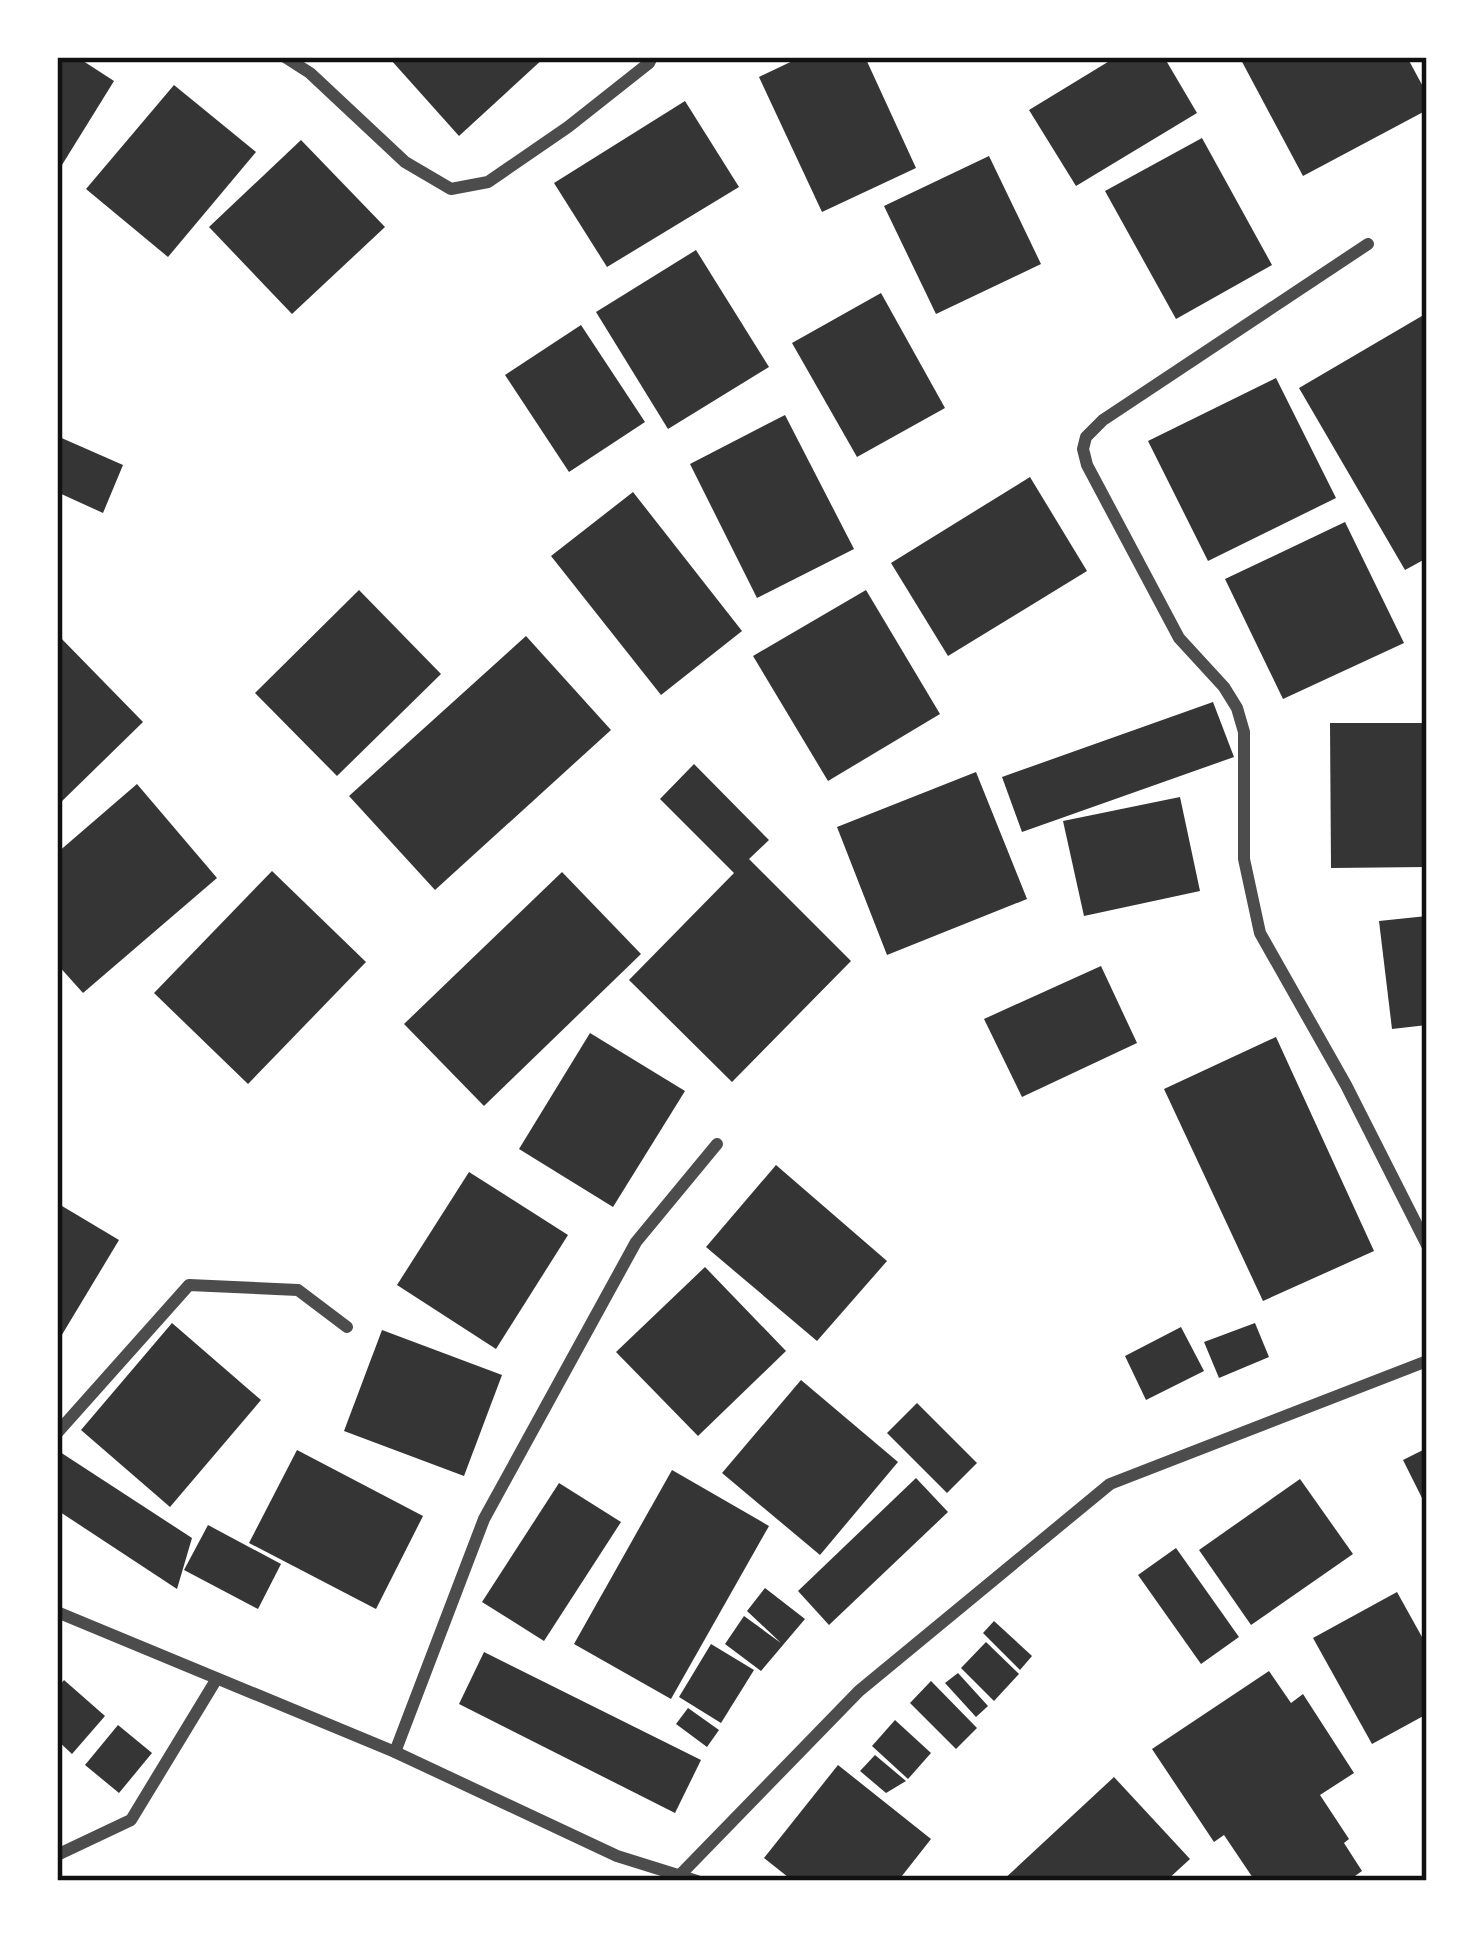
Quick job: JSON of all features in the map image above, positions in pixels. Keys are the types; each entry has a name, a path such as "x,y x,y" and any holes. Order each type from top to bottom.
{"street":[{"path":"285,57 310,73 405,162 451,189 488,182 568,127 652,57"},
{"path":"1368,244 1103,420 1091,430 1083,449 1101,495 1179,638 1237,708 1246,757 1244,859 1260,933 1346,1085 1427,1245"},
{"path":"394,1752 484,1519 636,1242 717,1144"},
{"path":"57,1433 189,1285 298,1290 347,1327"},
{"path":"680,1876 860,1691 1110,1484 1427,1361"},
{"path":"57,1612 394,1752 617,1856 697,1881"},
{"path":"57,1855 131,1820 216,1680"}],"building":[{"path":"57,57 77,57 114,81 57,173"},
{"path":"545,57 459,136 391,60"},
{"path":"801,57 865,57 916,168 822,212 759,77"},
{"path":"1116,57 1164,57 1197,113 1076,186 1029,110"},
{"path":"1407,57 1427,94 1427,110 1303,176 1240,58"},
{"path":"174,85 256,152 168,257 86,189"},
{"path":"685,101 739,187 607,267 554,183"},
{"path":"1202,138 1272,265 1176,319 1105,191"},
{"path":"301,140 385,227 292,314 209,227"},
{"path":"989,156 1041,264 936,314 884,206"},
{"path":"696,250 769,367 668,429 596,312"},
{"path":"881,293 945,408 857,457 792,343"},
{"path":"1427,313 1427,558 1405,570 1299,388"},
{"path":"581,325 645,422 569,472 505,375"},
{"path":"1276,378 1336,498 1208,561 1148,441"},
{"path":"785,415 854,549 757,598 690,464"},
{"path":"57,436 123,465 103,513 57,492"},
{"path":"1030,477 1087,571 948,656 891,563"},
{"path":"633,492 742,631 661,695 551,556"},
{"path":"1345,522 1404,643 1283,699 1225,579"},
{"path":"359,590 441,674 337,776 255,693"},
{"path":"866,590 940,714 828,781 753,656"},
{"path":"57,634 143,722 57,806"},
{"path":"526,636 611,730 435,890 349,796"},
{"path":"1213,702 1234,757 1022,832 1002,777"},
{"path":"1330,723 1427,723 1427,867 1331,868"},
{"path":"694,764 769,840 749,859 851,961 732,1082 629,980 734,873 660,799"},
{"path":"976,772 1027,899 887,955 837,827"},
{"path":"137,784 217,878 83,993 57,964 57,853"},
{"path":"1180,797 1200,891 1084,916 1063,821"},
{"path":"272,871 366,962 248,1084 154,993"},
{"path":"562,872 641,954 484,1106 404,1024"},
{"path":"1427,916 1427,1025 1392,1029 1379,921"},
{"path":"1101,966 1137,1043 1022,1097 984,1019"},
{"path":"590,1033 685,1091 613,1207 519,1149"},
{"path":"1276,1037 1374,1251 1263,1301 1164,1089"},
{"path":"776,1165 887,1261 817,1341 706,1247"},
{"path":"469,1172 568,1235 496,1349 397,1285"},
{"path":"57,1203 119,1240 57,1343"},
{"path":"705,1267 786,1351 698,1436 616,1352"},
{"path":"172,1323 261,1400 170,1507 81,1430"},
{"path":"1255,1323 1269,1357 1219,1378 1204,1342"},
{"path":"1181,1327 1204,1371 1146,1400 1125,1356"},
{"path":"382,1330 502,1375 464,1476 344,1431"},
{"path":"801,1380 898,1462 820,1555 722,1473"},
{"path":"917,1403 977,1463 947,1493 887,1433"},
{"path":"1427,1448 1427,1508 1403,1460"},
{"path":"297,1450 423,1516 376,1609 249,1543"},
{"path":"60,1452 192,1538 177,1589 57,1510"},
{"path":"672,1470 769,1526 671,1699 574,1644"},
{"path":"916,1478 948,1512 829,1625 798,1591"},
{"path":"1300,1479 1353,1554 1251,1625 1199,1550"},
{"path":"559,1483 621,1522 544,1641 482,1602"},
{"path":"208,1525 281,1564 258,1609 184,1570"},
{"path":"1176,1548 1239,1637 1201,1664 1138,1575"},
{"path":"765,1588 805,1619 761,1671 725,1644 744,1616 781,1643 747,1611"},
{"path":"1397,1592 1427,1646 1427,1714 1372,1744 1313,1638"},
{"path":"994,1621 1032,1656 1020,1670 983,1633"},
{"path":"986,1642 1019,1674 994,1701 961,1668"},
{"path":"711,1644 754,1670 721,1723 679,1697"},
{"path":"484,1652 701,1760 675,1813 459,1704"},
{"path":"1269,1671 1291,1703 1303,1694 1354,1773 1320,1795 1349,1839 1344,1843 1362,1871 1348,1881 1255,1881 1224,1835 1214,1842 1152,1749"},
{"path":"958,1673 988,1706 976,1717 945,1683"},
{"path":"64,1680 105,1716 72,1754 57,1740 57,1689"},
{"path":"931,1681 977,1728 956,1749 910,1703"},
{"path":"688,1708 719,1730 707,1747 676,1724"},
{"path":"895,1720 931,1753 908,1779 872,1746"},
{"path":"118,1725 152,1753 119,1793 85,1765"},
{"path":"875,1755 906,1781 886,1793 860,1771"},
{"path":"838,1765 931,1839 898,1881 793,1881 764,1858"},
{"path":"1114,1777 1190,1859 1166,1881 1002,1881"}]}
